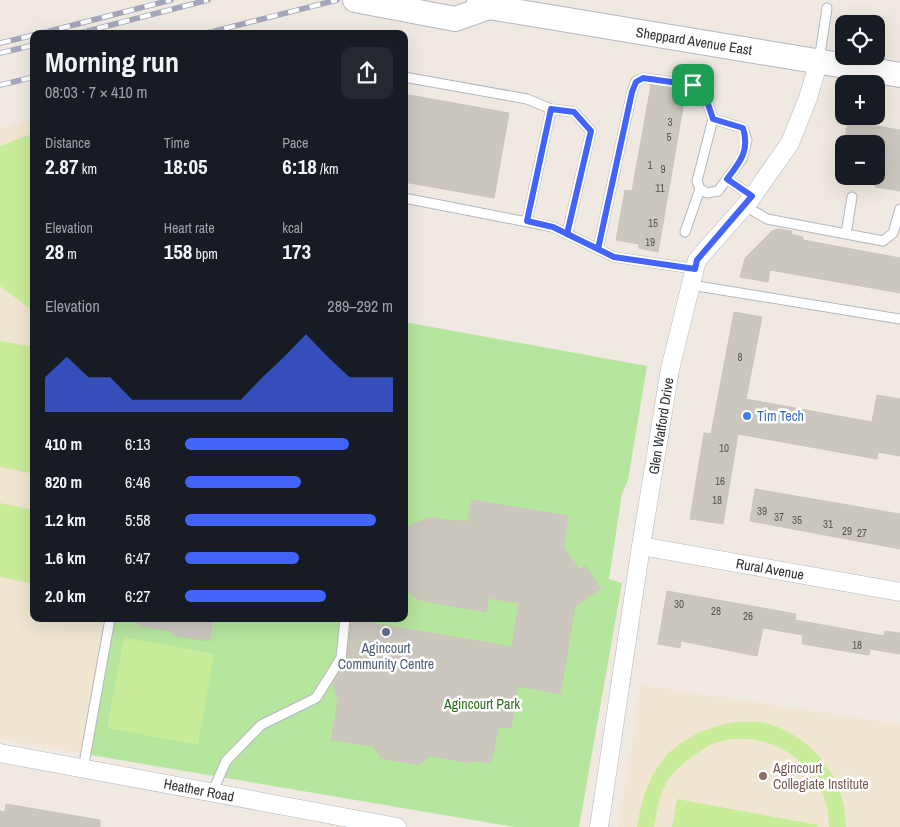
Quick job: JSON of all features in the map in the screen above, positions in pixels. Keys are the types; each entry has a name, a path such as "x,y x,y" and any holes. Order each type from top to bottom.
{"main road":[{"name":"Sheppard Avenue East","path":"355,0 455,19 484,3 900,75"}],"street":[{"name":"Glen Watford Drive","path":"600,827 641,546 670,369 697,260 749,201 790,143 808,98 819,62"},
{"name":"Rural Avenue","path":"641,546 900,592"},
{"name":"Heather Road","path":"0,753 397,827"}],"lane":[{"path":"819,62 827,8"},
{"path":"408,78 527,99 551,109 574,112 591,131 567,234"},
{"path":"598,249 632,92 636,82 643,78 693,85 707,101 713,119 697,181 700,188 707,193 718,191 742,159 747,140 743,128 713,119"},
{"path":"527,221 551,109"},
{"path":"727,179 767,219 883,241 893,233 900,209"},
{"path":"685,232 700,188"},
{"path":"846,234 852,197"},
{"path":"408,199 553,227 614,257 693,277 900,319"},
{"path":"83,769 109,622"},
{"path":"212,793 226,761 261,725 316,698 341,658 346,622"}],"shaded area":[{"path":"30,120 30,622 107,622 85,754 0,739 0,128"},
{"name":"Agincourt Collegiate Institute","path":"641,685 900,724 900,827 618,827"}],"green space":[{"path":"30,135 30,309 0,286 0,146"},
{"name":"Agincourt Park","path":"408,323 647,366 628,480 622,493 609,579 622,583 579,827 514,827 85,754 107,622 408,622"},
{"path":"0,341 30,346 30,473 0,467"},
{"path":"0,503 30,509 30,583 0,577"},
{"path":"124,637 214,654 198,745 107,728"},
{"path":"734,722 765,723 782,729 811,749 833,776 840,792 846,827 829,827 827,805 819,786 807,769 792,755 774,745 754,740 733,739 710,745 681,766 671,776 662,791 654,827 637,827 641,805 648,786 666,756 694,735"},
{"path":"677,799 818,825 817,827 672,827"}],"building":[{"path":"651,85 686,90 658,252 639,248 639,244 616,240 625,190 632,191"},
{"path":"408,95 509,113 494,198 408,183"},
{"path":"847,125 871,125 900,130 900,191 875,187 875,185 885,185 885,135 846,135"},
{"path":"778,229 792,231 791,234 803,237 803,240 900,258 900,293 770,270 768,282 740,277 745,258 772,231"},
{"path":"734,312 762,317 746,399 872,422 877,395 900,399 900,456 878,452 877,459 738,434 723,524 690,519 704,433 711,434"},
{"path":"755,489 900,514 900,549 750,521"},
{"name":"Agincourt Community Centre","path":"472,500 568,516 563,547 580,570 585,566 601,588 575,606 560,694 518,686 511,728 498,727 493,756 486,763 473,760 472,763 430,756 419,765 381,758 373,746 331,740 338,702 333,683 347,659 351,622 363,622 512,647 519,603 488,598 486,612 428,602 418,599 408,591 408,528 430,518 468,522"},
{"path":"667,591 796,614 795,620 884,636 885,631 900,633 900,654 870,649 869,655 802,644 803,635 763,628 757,656 681,641 680,648 658,644"},
{"path":"139,622 212,622 209,641 172,635 172,631 138,626"},
{"path":"6,804 100,820 100,827 0,827 0,811 5,812"}],"railway":[{"path":"54,30 171,0"},
{"path":"92,30 208,0"},
{"path":"219,30 337,0"},
{"path":"0,43 30,36"},
{"path":"0,53 30,46"},
{"path":"0,85 30,78"}],"place":[{"name":"Tim Tech","path":"747,416"},
{"name":"Agincourt Community Centre","path":"386,632"},
{"name":"Agincourt Collegiate Institute","path":"763,776"}],"route":[{"path":"693,85 643,78 636,82 632,92 598,249 567,234 591,131 574,112 551,109 527,221 553,227 567,234 614,257 695,269 697,260 752,196 727,179 742,159 747,140 743,128 713,119 707,101 693,85"}]}
